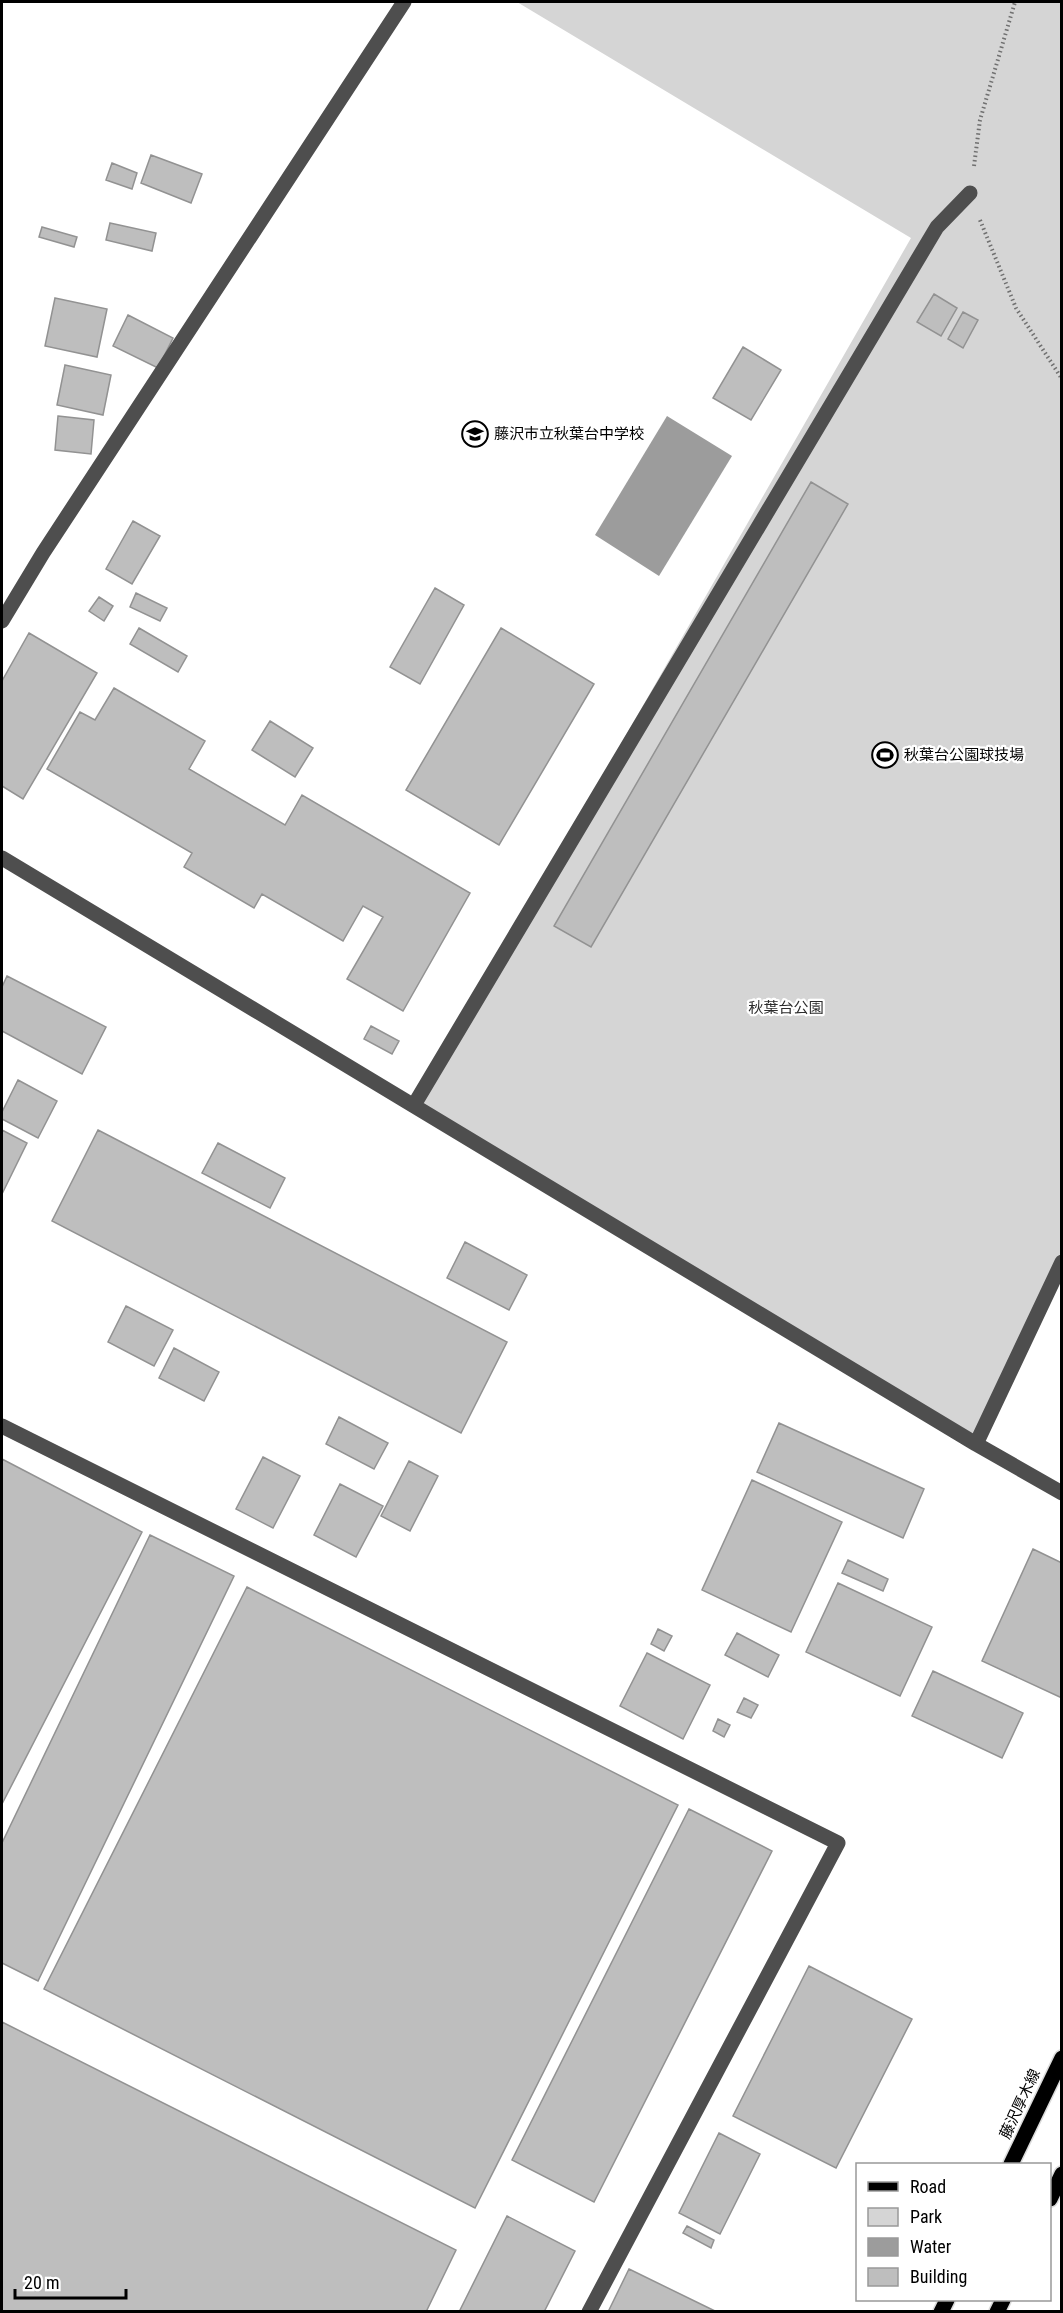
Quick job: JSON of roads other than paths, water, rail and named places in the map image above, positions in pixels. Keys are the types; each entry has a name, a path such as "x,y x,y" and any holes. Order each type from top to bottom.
{"main road":[{"name":"藤沢厚木線","path":"1011,2163 1062,2058"},
{"path":"1051,2197 1062,2174"}],"street":[{"path":"2,621 55,533 404,2"},
{"path":"414,1105 937,228 970,194"},
{"path":"2,858 976,1444 1062,1492"},
{"path":"976,1444 1062,1262"},
{"path":"2,1426 838,1843 590,2312"}],"water":[{"path":"667,416 732,456 659,576 595,535"}],"place":[{"name":"藤沢市立秋葉台中学校","path":"475,434"},
{"name":"秋葉台公園球技場","path":"885,755"}],"park label":[{"name":"秋葉台公園","path":"786,1008"}]}
